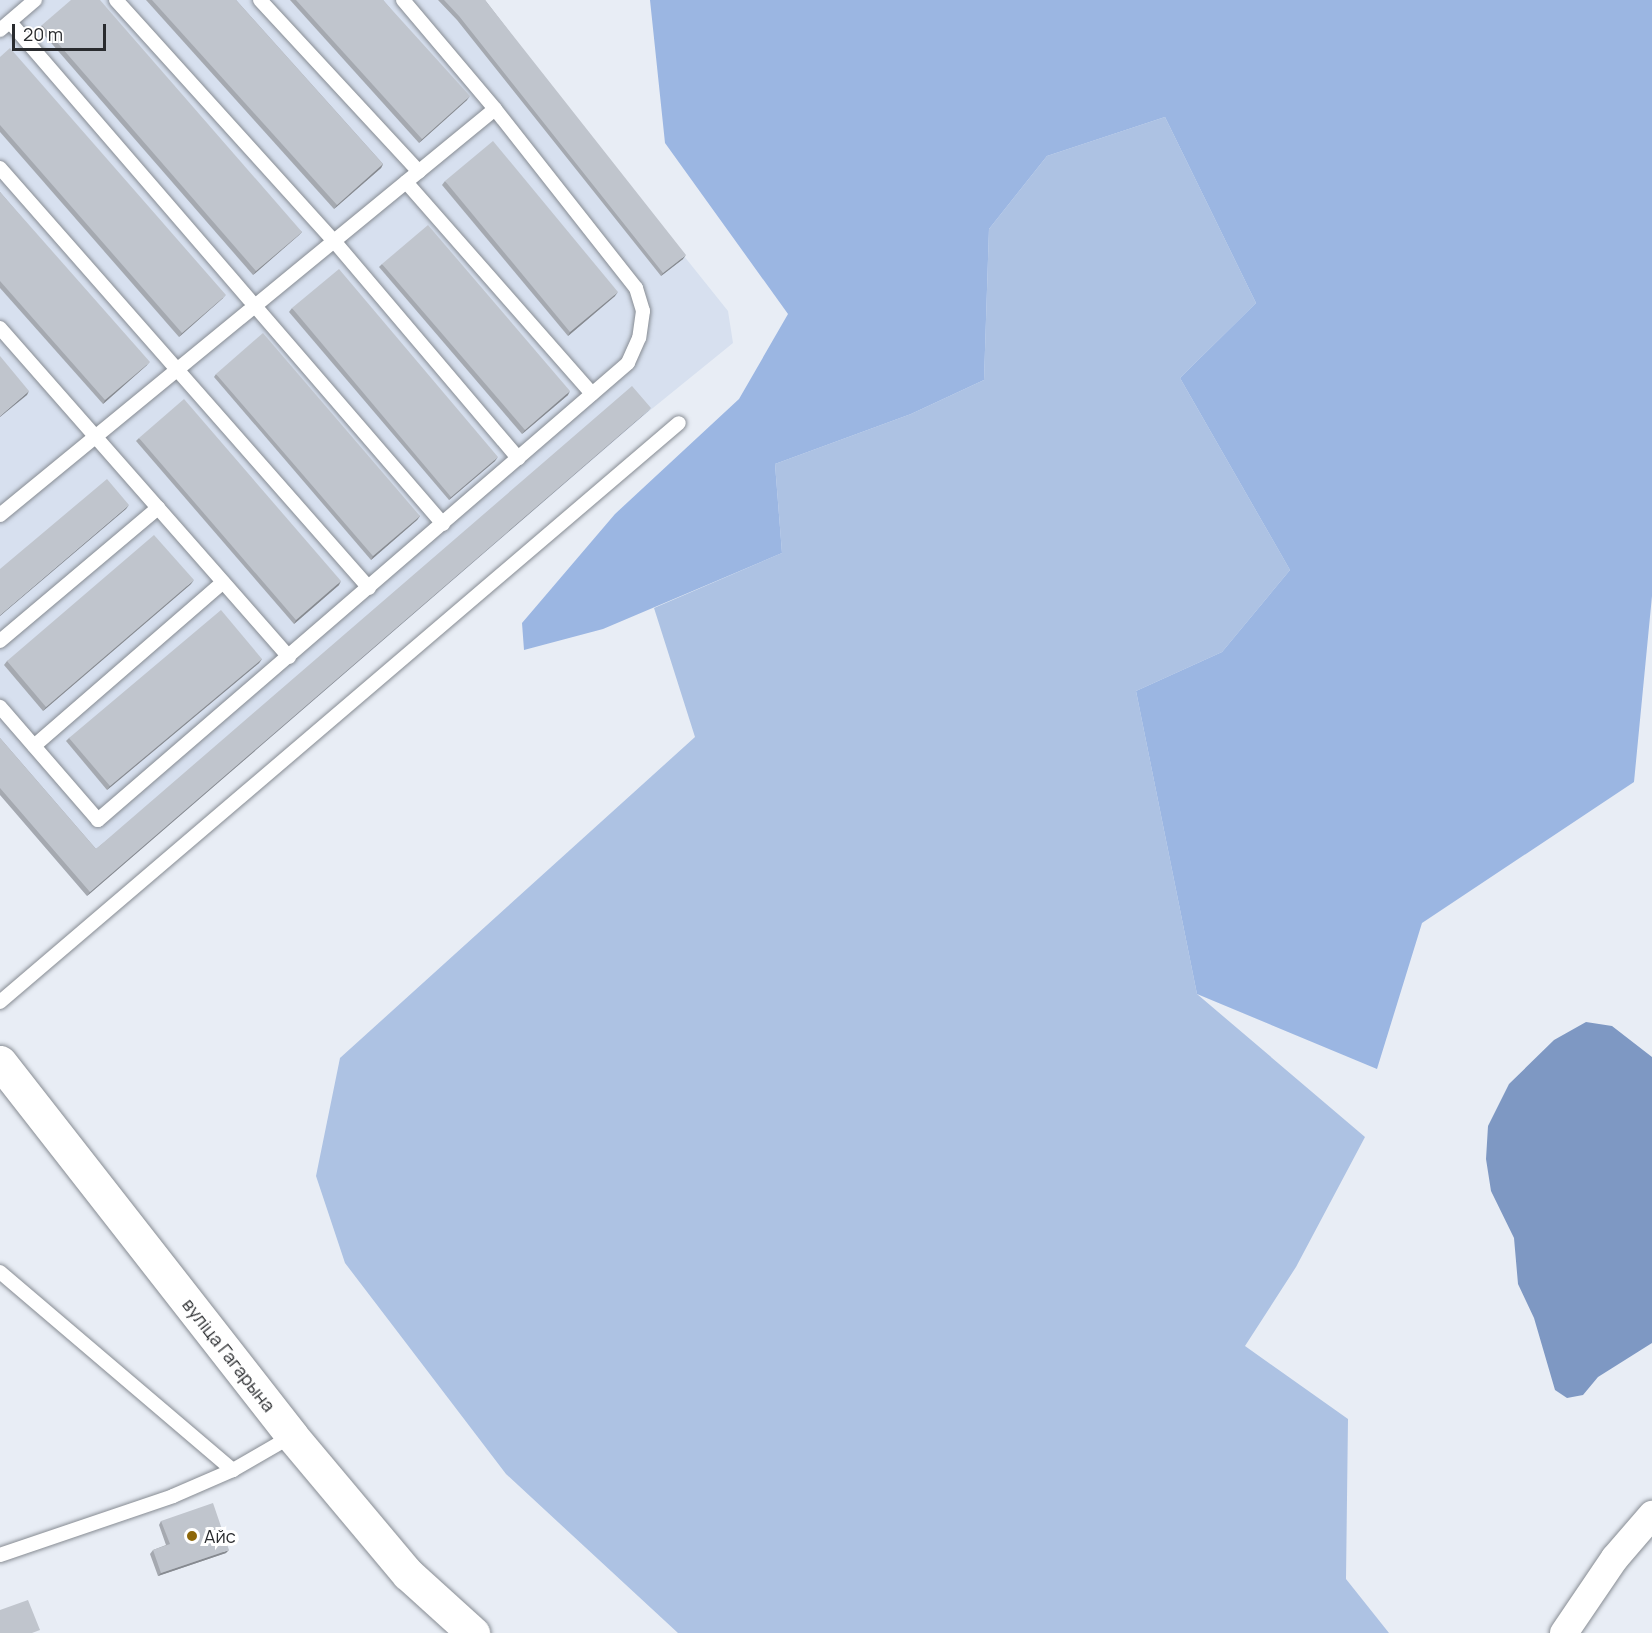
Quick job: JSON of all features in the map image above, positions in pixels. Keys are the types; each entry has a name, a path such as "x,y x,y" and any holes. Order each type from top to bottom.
{"main road":[{"name":"вуліца Гагарына","path":"0,1062 292,1436 408,1574 473,1633"}],"street":[{"path":"1564,1633 1615,1558 1652,1515"}],"lane":[{"path":"35,0 5,26 255,306 443,524"},
{"path":"116,0 334,242 518,458"},
{"path":"260,0 419,172"},
{"path":"0,707 98,820 628,363 639,338 643,311 636,288 495,109 403,0"},
{"path":"0,515 495,109"},
{"path":"0,168 179,369 369,588"},
{"path":"406,182 592,394"},
{"path":"0,328 289,657"},
{"path":"0,1002 680,423"},
{"path":"0,641 158,508"},
{"path":"34,746 224,582"},
{"path":"0,1272 233,1470"},
{"path":"0,1555 173,1496 233,1470 292,1436"}],"shaded area":[{"path":"0,0 479,0 728,311 733,343 648,412 87,896 0,795"},
{"path":"650,0 1652,0 1652,596 1634,782 1422,923 1377,1069 1197,994 1136,691 1222,652 1290,570 1180,378 1256,303 1165,117 1047,156 989,229 984,380 911,414 775,464 782,553 603,629 524,650 522,623 615,514 739,399 788,314 665,143"},
{"path":"1165,117 1256,303 1180,378 1290,570 1222,652 1136,691 1197,994 1365,1137 1296,1267 1245,1346 1348,1419 1346,1579 1389,1633 678,1633 506,1474 345,1263 316,1176 340,1058 695,737 654,608 782,553 775,464 911,414 984,380 989,229 1047,156"},
{"path":"1586,1022 1612,1026 1652,1057 1652,1343 1598,1377 1583,1395 1567,1398 1555,1390 1534,1318 1518,1284 1514,1238 1491,1191 1486,1159 1488,1126 1509,1084 1554,1040"}],"building":[{"path":"71,0 100,0 302,232 256,271 42,25"},
{"path":"152,0 236,0 383,164 337,205"},
{"path":"296,0 383,0 470,96 422,139"},
{"path":"444,0 485,0 686,255 663,273"},
{"path":"10,48 226,295 182,333 0,125 0,57"},
{"path":"493,141 618,292 570,332 445,181"},
{"path":"0,192 150,362 105,400 0,281"},
{"path":"428,225 570,391 525,430 382,264"},
{"path":"339,269 498,457 451,497 292,308"},
{"path":"263,333 420,516 373,556 216,374"},
{"path":"0,356 29,391 0,416"},
{"path":"632,386 651,408 90,892 0,788 0,738 96,849"},
{"path":"184,399 341,581 296,620 139,438"},
{"path":"107,479 129,505 0,615 0,569"},
{"path":"154,535 194,580 46,707 7,661"},
{"path":"221,610 262,659 110,786 69,738"},
{"name":"Айс","path":"213,1503 229,1550 161,1573 153,1550 170,1544 161,1521"},
{"path":"28,1600 40,1630 32,1633 0,1633 0,1610"}],"place":[{"name":"Айс","path":"192,1536"}]}
